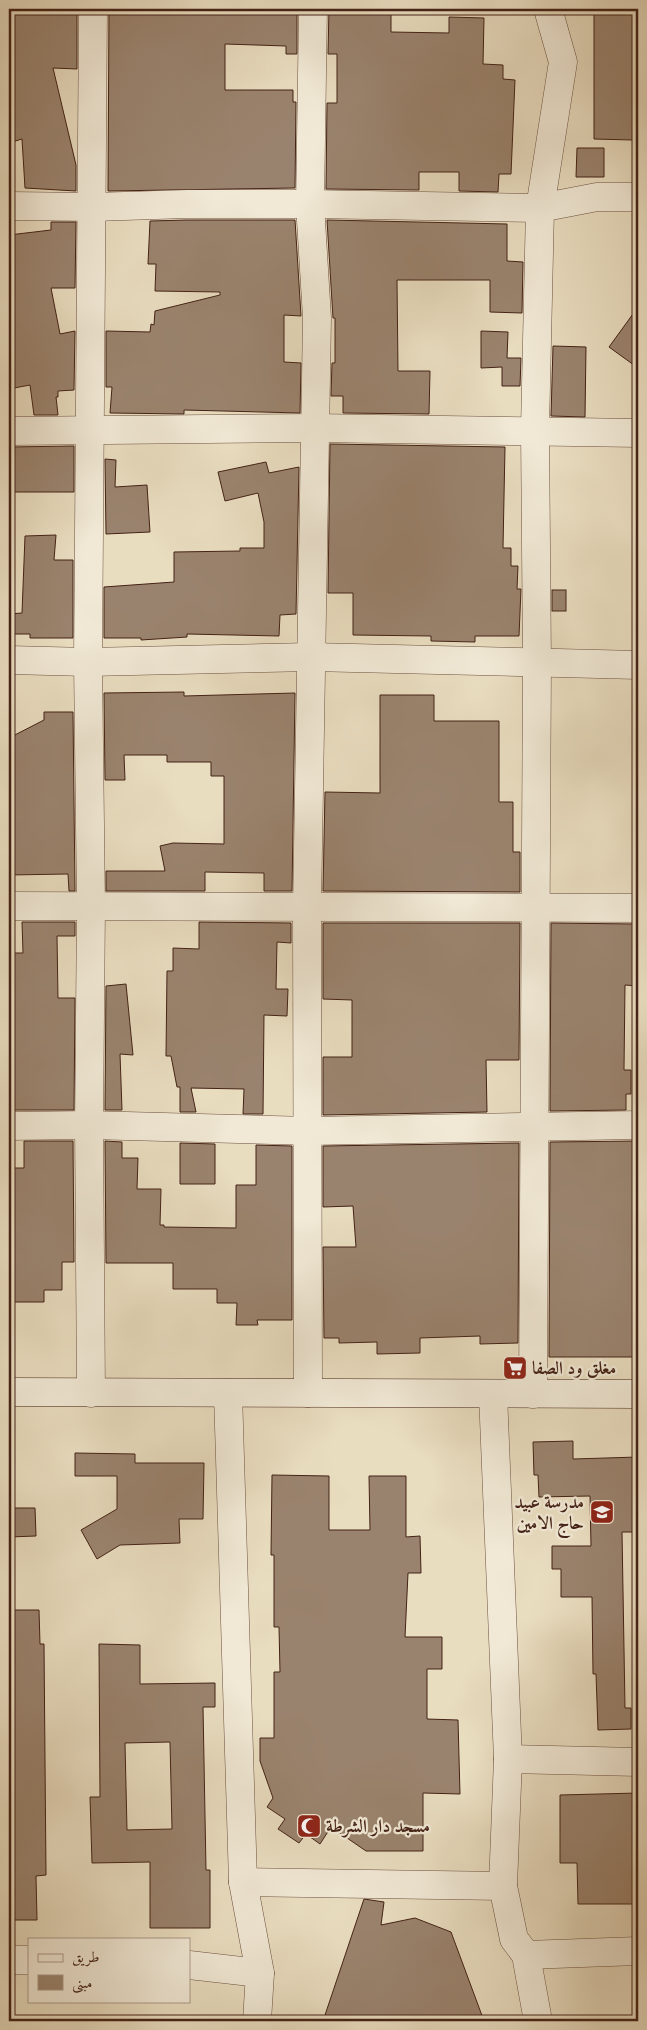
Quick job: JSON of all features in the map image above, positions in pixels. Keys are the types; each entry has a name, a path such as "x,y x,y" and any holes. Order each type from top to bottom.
{"street":[{"path":"91,1393 89,1125 91,908 88,662 89,431 94,207 93,9"},
{"path":"308,1394 309,1131 307,907 317,318 310,204 313,9"},
{"path":"533,1394 537,663 535,430 540,208 563,62 548,9"},
{"path":"9,206 94,207 310,204 540,208 597,197 638,197"},
{"path":"9,432 314,428 638,433"},
{"path":"9,660 88,662 311,657 638,665"},
{"path":"9,906 91,908 638,908"},
{"path":"9,1126 89,1125 309,1131 638,1125"},
{"path":"9,1392 638,1394"},
{"path":"228,1393 243,1882 260,1973 257,2021"},
{"path":"493,1394 508,1759 503,1886 514,1939 526,1955 538,2021"},
{"path":"508,1759 638,1762"},
{"path":"243,1882 503,1886"},
{"path":"526,1955 638,1951"},
{"path":"9,1960 28,1960"},
{"path":"190,1965 260,1973"}],"building":[{"path":"77,9 77,69 53,68 76,165 76,191 25,188 22,139 9,143 9,10"},
{"path":"109,9 182,9 182,12 224,13 224,9 297,9 297,54 286,54 286,46 225,44 225,90 293,90 293,102 296,102 295,188 108,191"},
{"path":"329,9 372,9 372,12 391,13 391,32 449,33 449,17 484,18 483,64 503,65 503,79 515,80 511,174 499,174 498,192 459,191 459,172 419,172 419,190 326,189 327,103 337,103 337,54 328,54"},
{"path":"594,9 633,9 633,140 594,139"},
{"path":"577,148 604,148 604,177 576,177"},
{"path":"295,220 301,316 284,315 284,362 301,363 300,413 184,410 184,414 110,413 112,387 106,387 106,331 150,332 151,324 154,325 155,311 220,295 220,292 155,291 156,264 148,264 150,221"},
{"path":"327,220 507,224 507,261 523,262 522,313 490,312 490,280 397,280 398,371 430,371 429,414 343,413 343,396 331,396 332,363 335,363 335,318 333,318"},
{"path":"51,222 76,222 75,288 51,288 60,334 75,331 74,390 58,391 58,397 56,397 58,415 34,415 30,385 14,388 9,360 9,278 13,277 9,235 51,230"},
{"path":"638,307 638,368 609,347"},
{"path":"481,331 508,332 507,358 521,358 520,386 502,386 502,367 481,368"},
{"path":"553,346 586,347 585,417 551,416"},
{"path":"330,444 505,447 503,548 511,548 511,566 518,566 517,589 521,589 519,636 475,636 475,642 431,641 431,636 353,635 353,593 328,593"},
{"path":"74,446 74,492 9,492 9,447"},
{"path":"105,459 116,460 115,487 147,485 150,532 106,534"},
{"path":"266,462 269,473 299,467 296,614 280,615 279,636 187,634 187,637 141,640 141,638 104,638 104,587 174,582 174,552 240,551 240,548 264,548 264,522 258,493 225,501 218,472"},
{"path":"56,535 54,560 73,560 73,638 30,638 30,634 9,634 9,614 22,613 25,536"},
{"path":"552,590 566,590 566,611 552,611"},
{"path":"184,692 184,696 295,693 292,891 264,891 264,873 205,872 205,891 106,891 106,871 165,871 160,846 173,843 224,844 224,776 211,776 211,762 167,762 167,755 124,755 125,780 105,780 104,693"},
{"path":"380,695 434,695 434,721 499,721 499,802 513,802 513,852 520,852 520,892 323,891 325,792 380,793"},
{"path":"44,712 73,712 75,891 69,891 68,874 9,875 9,738 44,720"},
{"path":"22,922 75,922 75,936 57,936 58,998 75,998 74,1110 9,1110 9,1066 13,1066 13,1008 11,1008 9,953 23,953"},
{"path":"199,922 291,923 291,943 277,942 276,989 288,989 287,1016 264,1015 263,1114 243,1114 244,1089 191,1088 196,1112 180,1112 180,1087 177,1087 171,1056 166,1056 167,971 173,971 173,948 199,949"},
{"path":"323,923 520,923 519,1060 486,1060 487,1112 323,1115 323,1057 352,1057 352,1000 323,999"},
{"path":"551,923 634,924 633,952 638,952 638,986 625,985 624,1070 631,1070 631,1094 626,1094 626,1110 550,1111"},
{"path":"126,984 133,1055 120,1054 122,1110 105,1110 106,986"},
{"path":"24,1141 73,1141 74,1262 62,1262 62,1290 44,1290 44,1302 9,1302 9,1168 24,1168"},
{"path":"105,1141 122,1142 122,1158 138,1158 137,1189 161,1189 160,1225 164,1225 164,1227 236,1228 236,1185 256,1185 256,1145 292,1146 292,1320 257,1320 258,1325 236,1325 237,1303 217,1303 217,1289 173,1289 173,1263 106,1263"},
{"path":"638,1141 638,1268 633,1269 633,1315 638,1315 638,1357 549,1357 550,1142"},
{"path":"180,1143 215,1144 215,1184 180,1184"},
{"path":"519,1143 518,1343 480,1344 480,1336 420,1338 420,1353 377,1354 377,1342 339,1343 339,1338 324,1338 323,1247 356,1247 353,1206 323,1207 323,1146"},
{"path":"573,1441 573,1459 638,1457 638,1532 622,1532 625,1708 631,1708 631,1729 598,1730 596,1674 593,1674 592,1597 561,1597 561,1569 552,1569 552,1546 591,1546 590,1496 539,1497 538,1475 534,1475 533,1442"},
{"path":"75,1453 135,1454 135,1463 204,1463 203,1519 179,1519 180,1543 120,1545 97,1559 81,1530 117,1509 117,1476 75,1476"},
{"path":"272,1475 329,1476 329,1530 370,1530 369,1476 406,1476 406,1537 420,1536 421,1573 408,1573 405,1637 442,1637 442,1669 427,1669 427,1719 458,1720 460,1794 423,1793 423,1851 366,1851 331,1827 320,1844 306,1834 299,1843 278,1829 285,1819 267,1807 273,1798 260,1761 260,1738 274,1738 274,1672 280,1672 279,1627 274,1627 274,1555 271,1555"},
{"path":"9,1508 35,1508 36,1536 9,1537"},
{"path":"9,1610 39,1610 40,1644 44,1644 46,1875 36,1876 37,1920 11,1920 11,1907 9,1907"},
{"path":"99,1644 140,1645 140,1684 215,1683 215,1707 203,1707 206,1870 210,1870 210,1928 150,1928 150,1862 92,1863 90,1797 100,1797","holes":["170,1742 172,1829 127,1830 125,1743"]},
{"path":"638,1793 638,1904 578,1904 577,1863 560,1863 560,1795"},
{"path":"364,1899 384,1902 381,1925 415,1918 451,1932 484,2021 323,2021"}],"place":[{"name":"مغلق ود الصفا","path":"515,1368"},
{"name":"مدرسة عبيد حاج الامين","path":"602,1512"},
{"name":"مسجد دار الشرطة","path":"309,1826"}]}
